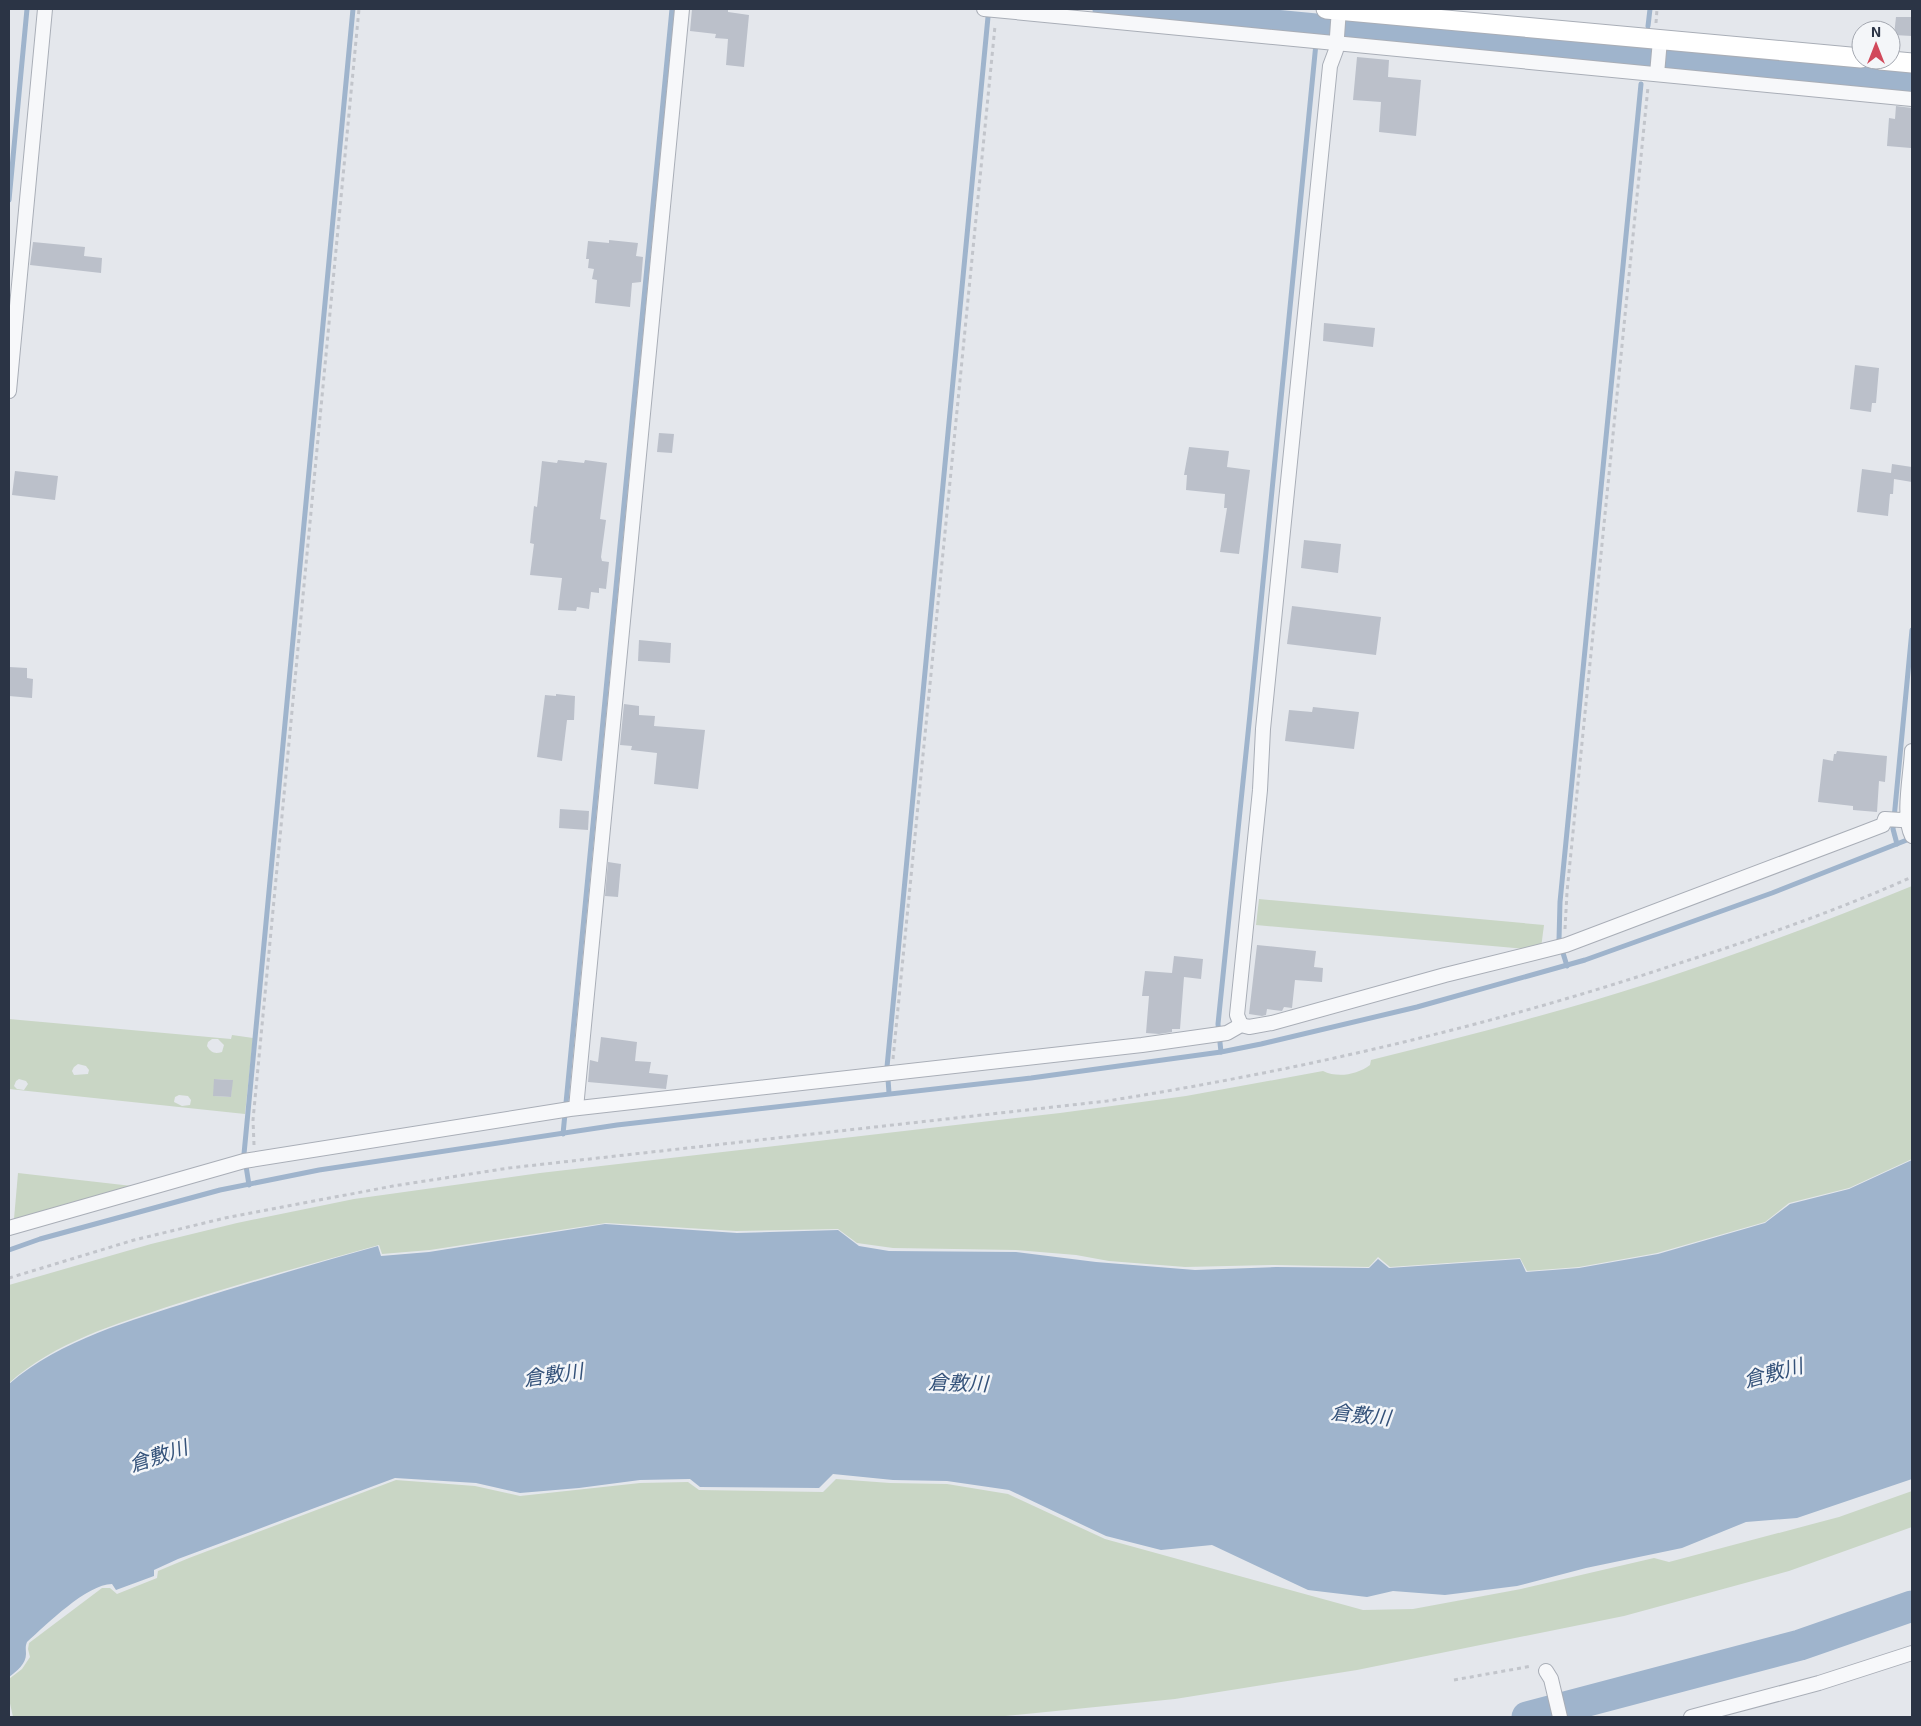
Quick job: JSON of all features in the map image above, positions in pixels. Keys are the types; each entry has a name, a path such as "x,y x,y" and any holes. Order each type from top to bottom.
{"street":[{"path":"9,391 45,9"},
{"path":"569,1109 682,9"},
{"path":"996,10 1656,72 1912,99"},
{"path":"1326,41 1336,12 1659,46 1851,57"},
{"path":"1241,1025 1237,1016 1260,790 1263,729 1330,66 1336,50 1326,41"},
{"path":"1656,72 1659,46"},
{"path":"9,1228 244,1161 569,1109 1142,1045 1226,1033 1241,1025 1248,1027 1272,1023 1436,978 1563,946 1883,825 1885,819 1905,821 1912,751"},
{"path":"1691,1717 1818,1683 1912,1653"},
{"path":"1546,1671 1551,1679 1560,1717"}],"path":[{"path":"258,1159 253,1142 254,1110 359,9"},
{"path":"894,1073 897,1012 996,10"},
{"path":"1563,946 1566,892 1647,90 1656,72"},
{"path":"9,1278 134,1240 216,1220 314,1200 403,1185 509,1168 1106,1101 1203,1086 1516,1014 1749,941 1912,877"},
{"path":"1454,1680 1524,1666 1537,1666 1546,1671"}],"green space":[{"path":"1912,886 1912,1159 1849,1188 1789,1203 1765,1222 1657,1253 1579,1267 1527,1271 1520,1258 1390,1267 1378,1257 1369,1267 1275,1265 1185,1267 1109,1261 1076,1255 1016,1250 893,1248 857,1243 838,1229 736,1231 606,1223 430,1250 382,1254 379,1245 224,1289 108,1327 46,1356 9,1383 9,1285 151,1244 237,1223 354,1199 540,1173 1060,1113 1186,1096 1323,1071 1341,1075 1353,1073 1370,1065 1371,1060 1548,1014 1686,971 1848,912"},
{"path":"1259,899 1544,925 1541,948 1526,949 1256,925"},
{"path":"9,1019 231,1039 232,1035 253,1038 245,1114 9,1089","holes":["212,1039 218,1039 224,1045 222,1052 212,1052 207,1046 208,1042","78,1064 86,1066 89,1070 88,1074 74,1075 72,1071","19,1079 26,1081 28,1084 24,1090 17,1089 14,1086","215,1079 232,1080 231,1097 214,1096","179,1095 188,1096 191,1100 190,1105 182,1106 174,1102 175,1097"]},
{"path":"18,1173 132,1186 14,1219"},
{"path":"836,1479 890,1483 947,1484 1008,1494 1105,1539 1363,1610 1413,1609 1521,1589 1654,1558 1669,1562 1839,1517 1912,1491 1912,1527 1789,1571 1624,1616 1357,1670 1175,1699 995,1717 13,1717 9,1699 9,1679 22,1669 30,1657 29,1643 102,1588 110,1588 117,1594 157,1578 158,1571 189,1558 396,1480 475,1486 520,1496 640,1483 688,1482 699,1490 823,1492"}],"water":[{"name":"倉敷川","path":"1912,1160 1912,1479 1797,1518 1746,1522 1682,1548 1586,1568 1517,1586 1445,1595 1393,1591 1367,1597 1308,1590 1212,1545 1161,1550 1106,1536 1009,1490 947,1481 893,1480 833,1474 819,1488 700,1487 690,1479 640,1480 520,1493 476,1483 395,1478 178,1559 154,1570 154,1576 116,1590 112,1584 91,1591 67,1607 27,1642 26,1658 23,1664 9,1677 9,1384 51,1355 74,1343 122,1324 241,1286 378,1246 381,1256 429,1252 605,1224 737,1233 838,1230 859,1246 889,1251 1016,1252 1096,1262 1195,1270 1276,1267 1369,1268 1378,1259 1389,1268 1520,1259 1526,1272 1579,1268 1658,1254 1765,1223 1790,1204 1849,1189"}],"building":[{"path":"692,9 728,9 728,12 749,15 744,67 726,65 728,39 715,38 716,34 690,31"},
{"path":"1896,17 1912,17 1912,36 1901,35 1901,20 1896,20"},
{"path":"1357,57 1389,60 1388,77 1421,80 1416,136 1379,132 1381,102 1353,100"},
{"path":"1896,106 1912,108 1911,148 1887,146 1889,118 1895,119"},
{"path":"609,240 638,243 636,256 643,257 641,282 632,283 630,307 595,303 597,280 592,279 594,269 588,268 589,259 586,259 588,241 609,243"},
{"path":"33,242 85,247 84,256 102,258 101,273 30,265"},
{"path":"1324,323 1375,328 1373,347 1323,341"},
{"path":"1855,365 1879,368 1876,403 1872,403 1871,412 1850,409"},
{"path":"659,433 674,434 672,453 657,452"},
{"path":"1189,447 1229,451 1227,467 1250,470 1239,554 1220,552 1227,508 1224,508 1225,494 1186,490 1187,475 1184,475"},
{"path":"558,460 584,463 585,460 607,463 600,519 606,520 601,557 602,561 609,562 606,589 599,588 599,593 591,592 589,609 577,607 576,611 558,610 562,578 530,575 534,544 530,543 534,506 537,507 542,461 557,463"},
{"path":"1892,464 1912,467 1912,482 1894,479 1893,494 1890,494 1888,516 1857,512 1862,469 1891,473"},
{"path":"15,471 58,476 55,500 12,495"},
{"path":"1304,540 1341,544 1338,573 1301,568"},
{"path":"1292,606 1381,617 1376,655 1287,644"},
{"path":"639,640 671,643 670,663 638,661"},
{"path":"9,667 27,668 27,678 33,679 32,698 9,696"},
{"path":"556,694 575,696 574,720 567,720 562,761 537,757 545,695 556,696"},
{"path":"624,704 639,706 639,715 655,716 654,726 705,730 698,789 654,784 657,753 631,750 632,746 620,745"},
{"path":"1313,707 1359,712 1354,749 1285,741 1289,710 1312,712"},
{"path":"1837,751 1887,756 1885,782 1879,781 1877,812 1853,810 1853,806 1818,802 1823,759 1833,761 1834,754"},
{"path":"560,809 589,811 588,830 559,828"},
{"path":"608,862 621,864 618,897 605,896"},
{"path":"1257,945 1316,951 1314,967 1323,968 1322,982 1295,980 1292,1008 1284,1007 1282,1011 1267,1009 1266,1015 1262,1016 1249,1014"},
{"path":"1174,956 1203,959 1201,979 1184,977 1180,1029 1172,1029 1172,1032 1159,1034 1146,1033 1149,996 1142,996 1145,971 1172,973"},
{"path":"601,1037 637,1042 635,1061 651,1062 649,1073 668,1075 666,1089 588,1082 590,1060 598,1062"},
{"path":"214,1079 233,1080 231,1097 213,1096"}],"waterway":[{"path":"9,200 27,9"},
{"path":"244,1154 353,9"},
{"path":"563,1134 672,9"},
{"path":"1108,9 1912,86"},
{"path":"1648,26 1650,9"},
{"path":"887,1067 988,17"},
{"path":"1221,1052 1218,1024 1318,23"},
{"path":"1644,66 1645,53"},
{"path":"1567,966 1559,940 1560,902 1641,84"},
{"path":"1897,844 1893,829 1912,630"},
{"path":"9,1250 40,1239 220,1190 319,1170 617,1125 1031,1078 1221,1052 1261,1044 1417,1007 1585,960 1772,893 1912,838"},
{"path":"888,1079 889,1093"},
{"path":"246,1166 249,1185"},
{"path":"1527,1717 1800,1645 1912,1606"}]}
